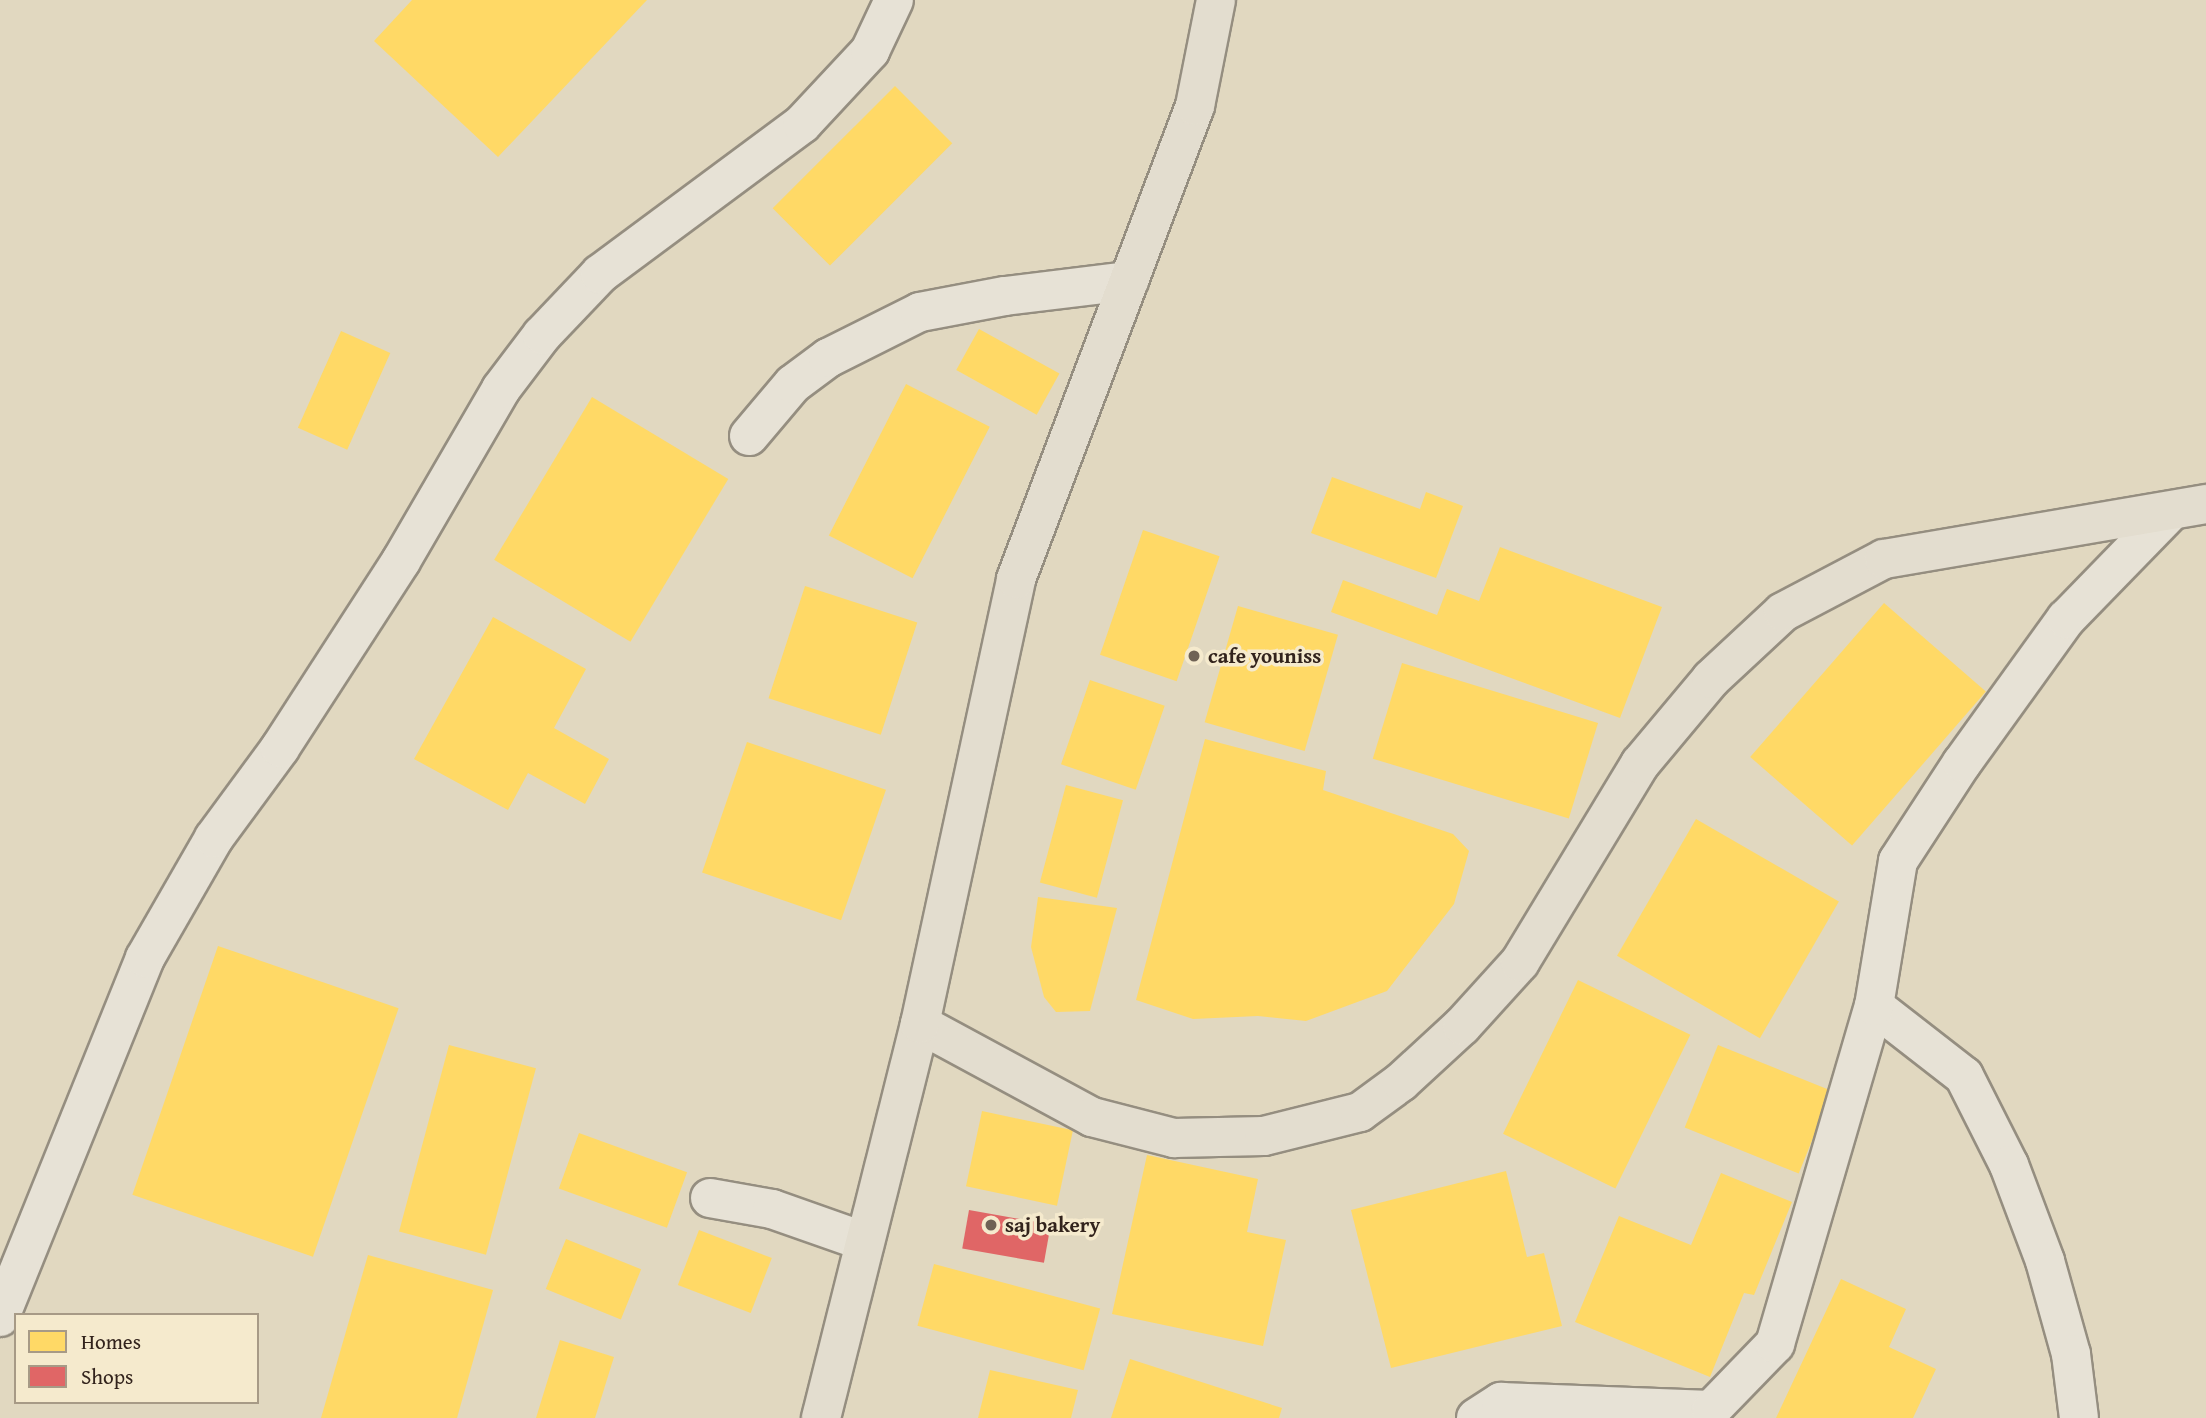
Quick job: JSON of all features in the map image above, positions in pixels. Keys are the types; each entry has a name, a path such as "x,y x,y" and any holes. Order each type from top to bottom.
{"main road":[{"path":"821,1418 863,1241 920,1024 1016,579 1195,106 1216,0"},
{"path":"920,1024 1092,1117 1174,1138 1264,1136 1360,1112 1401,1082 1462,1026 1520,962 1640,764 1711,679 1783,612 1884,559 2169,513 2206,504"}],"street":[{"path":"0,1317 145,958 214,838 280,748 401,562 501,388 542,335 600,274 802,124 870,51 894,0"},
{"path":"749,436 793,384 828,358 920,312 1004,296 1129,281"},
{"path":"1476,1418 1501,1402 1711,1410 1775,1344 1874,1006 1898,861 1962,763 2066,619 2169,513"},
{"path":"1874,1006 1964,1076 2004,1154 2049,1274 2071,1354 2079,1418"},
{"path":"710,1198 772,1209 863,1241"}],"building: Homes":[{"path":"412,0 647,0 498,157 374,41"},
{"path":"895,86 952,143 830,266 773,208"},
{"path":"979,329 1059,374 1037,415 956,370"},
{"path":"341,331 390,353 347,450 298,428"},
{"path":"906,384 990,427 913,578 829,535"},
{"path":"592,397 728,479 630,642 494,560"},
{"path":"1332,477 1420,509 1426,492 1463,506 1436,578 1311,533"},
{"path":"1143,530 1220,556 1177,681 1100,655"},
{"path":"1500,547 1662,607 1620,718 1331,612 1343,580 1437,615 1447,589 1479,601"},
{"path":"805,586 917,622 881,735 769,698"},
{"path":"1884,603 1986,692 1852,846 1750,757"},
{"path":"1238,606 1338,635 1305,751 1205,722"},
{"path":"493,617 586,669 554,728 609,759 585,804 528,773 508,810 414,759"},
{"path":"1402,663 1598,723 1569,819 1373,759"},
{"path":"1090,680 1165,706 1136,790 1061,764"},
{"path":"1205,739 1326,771 1323,790 1453,834 1469,851 1454,904 1387,991 1306,1021 1258,1016 1193,1019 1136,1000"},
{"path":"747,742 886,790 841,920 702,872"},
{"path":"1066,785 1123,800 1097,898 1040,883"},
{"path":"1696,819 1839,901 1760,1038 1617,956"},
{"path":"1038,897 1117,908 1090,1011 1056,1012 1044,997 1031,947"},
{"path":"218,946 399,1008 313,1257 132,1195"},
{"path":"1578,980 1690,1035 1615,1188 1503,1134"},
{"path":"449,1045 536,1068 486,1255 399,1231"},
{"path":"1718,1045 1832,1091 1799,1174 1685,1128"},
{"path":"982,1111 1073,1130 1057,1206 966,1186"},
{"path":"579,1133 687,1172 667,1228 559,1188"},
{"path":"1147,1155 1258,1179 1247,1232 1286,1240 1263,1346 1112,1314"},
{"path":"1506,1171 1527,1257 1544,1253 1562,1326 1391,1368 1351,1210"},
{"path":"1721,1173 1792,1202 1754,1295 1744,1293 1710,1377 1575,1322 1619,1216 1691,1245"},
{"path":"699,1230 772,1258 751,1313 678,1285"},
{"path":"566,1239 641,1269 621,1319 546,1289"},
{"path":"368,1255 493,1290 457,1418 321,1418"},
{"path":"934,1264 1100,1309 1084,1370 917,1326"},
{"path":"1841,1279 1906,1309 1889,1347 1936,1369 1913,1418 1776,1418"},
{"path":"560,1340 614,1357 595,1418 536,1418"},
{"path":"1130,1359 1282,1408 1279,1418 1111,1418"},
{"path":"990,1370 1078,1390 1071,1418 978,1418"}],"building: Shops":[{"path":"969,1210 1051,1224 1044,1263 962,1248"}],"place":[{"name":"cafe youniss","path":"1194,656"},
{"name":"saj bakery","path":"991,1225"}]}
